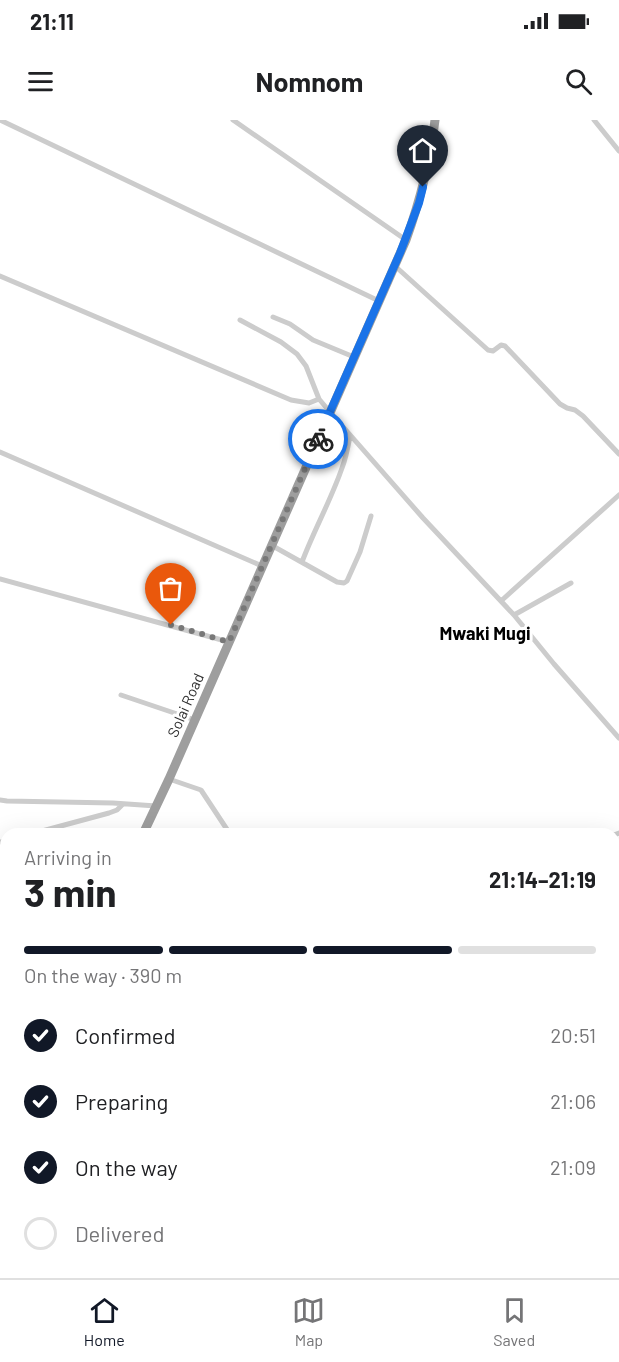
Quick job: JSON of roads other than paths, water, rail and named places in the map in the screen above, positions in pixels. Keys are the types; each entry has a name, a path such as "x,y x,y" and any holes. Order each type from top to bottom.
{"highway":[{"name":"Solai Road","path":"146,828 406,240 419,203 427,170 435,120"}],"street":[{"path":"0,120 379,301"},
{"path":"233,120 406,240"},
{"path":"594,120 619,151"},
{"path":"395,266 488,350 493,351 501,345 505,346 560,404 583,416 619,454"},
{"path":"0,276 291,400 309,403 319,399"},
{"path":"273,317 290,324 313,340 354,357"},
{"path":"240,320 297,354 306,366 319,399 350,436 514,615 619,738"},
{"path":"302,562 343,466 350,436"},
{"path":"0,452 262,566"},
{"path":"501,601 619,495"},
{"path":"271,545 337,582 344,583 360,552 371,516"},
{"path":"0,579 229,642"},
{"path":"514,615 571,583"},
{"path":"121,695 195,720"},
{"path":"169,779 201,790 226,828"},
{"path":"0,800 156,806"},
{"path":"53,828 109,813 117,810 123,804"}],"district":[{"name":"Mwaki Mugi","path":"485,633"}]}
